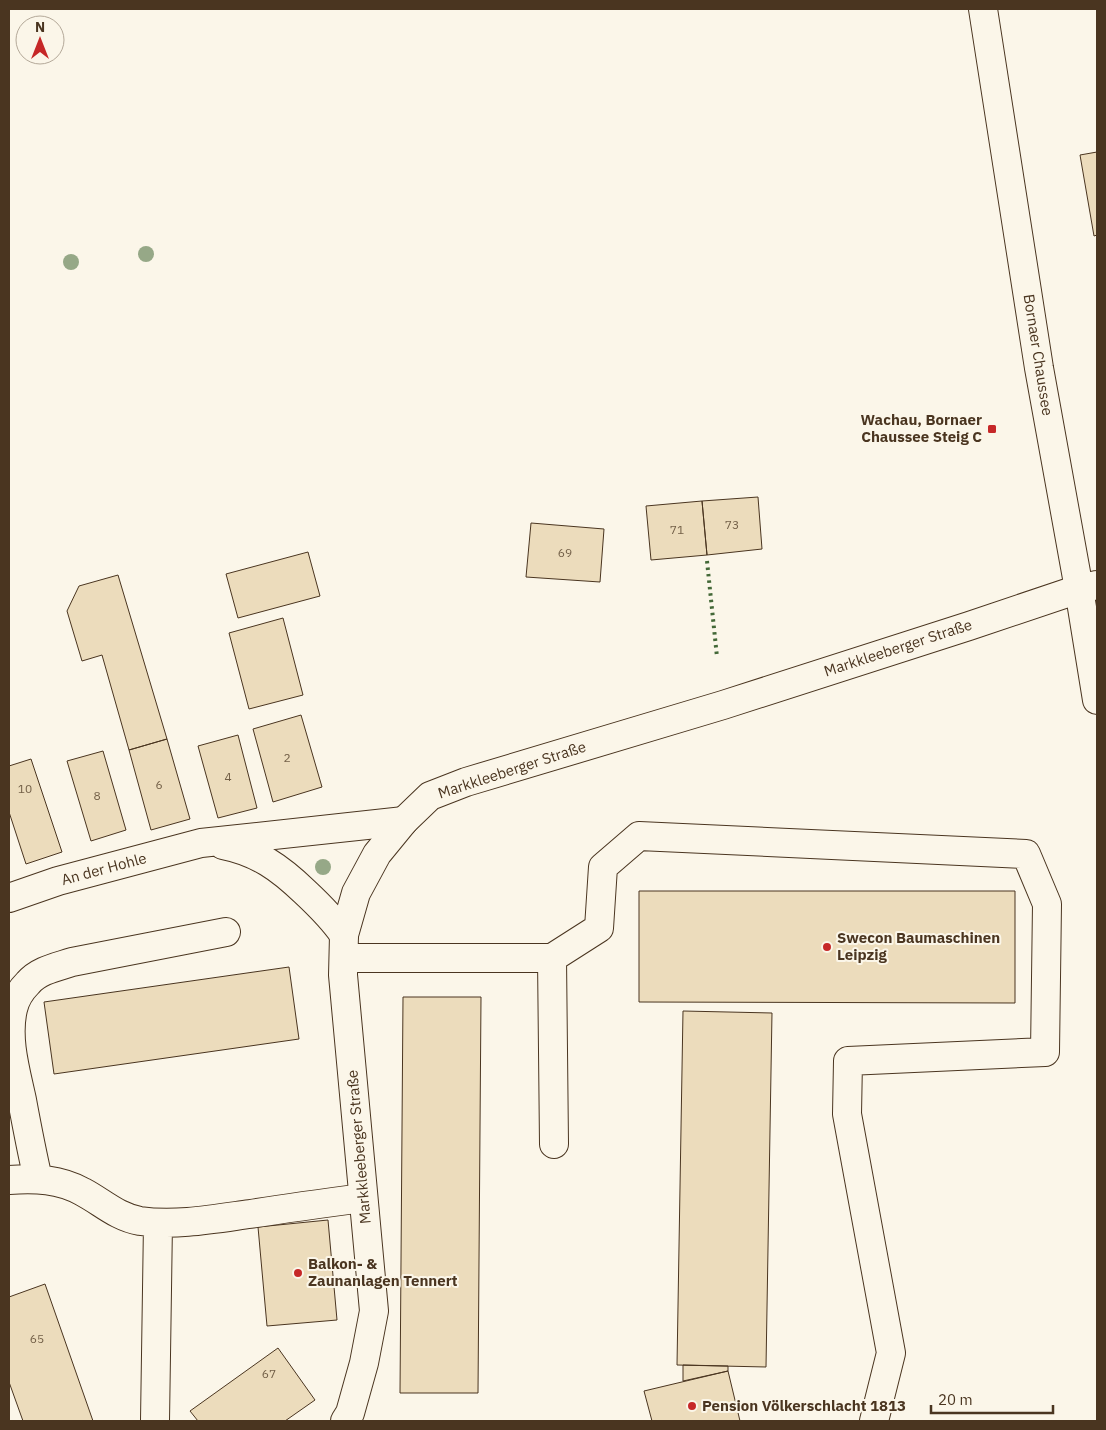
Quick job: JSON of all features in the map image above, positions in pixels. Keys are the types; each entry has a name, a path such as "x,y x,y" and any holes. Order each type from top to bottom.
{"main road":[{"name":"Bornaer Chaussee","path":"983,9 1040,368 1088,587 1097,700"},
{"name":"Markkleeberger Straße","path":"344,1421 350,1413 364,1363 374,1311 343,975 344,947 356,893 378,854 404,821 430,796 466,782 723,705 1088,587"},
{"path":"201,843 404,821"},
{"path":"201,843 224,845 240,849 269,862 283,872 336,923 344,947 552,958 599,928 603,867 639,836 1026,854 1047,904 1045,1052 848,1061 847,1114 891,1353 874,1421"},
{"name":"An der Hohle","path":"9,898 58,881 201,843"},
{"path":"38,1179 16,1071 11,1032 13,1009 17,999 29,982 39,973 65,964 226,932"},
{"path":"552,958 554,1144"},
{"path":"9,1180 38,1179 57,1181 84,1192 126,1218 158,1223 230,1217 363,1198"},
{"path":"155,1421 158,1223"}],"building":[{"path":"1097,152 1097,235 1094,236 1080,155"},
{"path":"758,497 762,549 707,555 702,501"},
{"path":"702,501 707,555 651,560 646,506"},
{"path":"531,523 604,529 600,582 526,577"},
{"path":"308,552 320,596 238,618 226,574"},
{"path":"118,575 167,739 129,750 102,655 82,661 67,611 79,586"},
{"path":"283,618 303,695 249,709 229,633"},
{"path":"301,715 322,787 273,802 253,729"},
{"path":"238,735 257,808 218,818 198,746"},
{"path":"167,739 190,819 151,830 129,750"},
{"path":"103,751 126,830 91,841 67,761"},
{"path":"31,759 62,852 26,864 9,812 9,766"},
{"name":"Swecon Baumaschinen Leipzig","path":"639,891 1015,891 1015,1003 639,1002"},
{"path":"289,967 299,1039 54,1074 44,1002"},
{"path":"403,997 481,997 478,1393 400,1393"},
{"path":"683,1011 772,1013 766,1367 677,1365"},
{"name":"Balkon- & Zaunanlagen Tennert","path":"328,1220 337,1320 267,1326 258,1227"},
{"path":"45,1284 93,1421 23,1421 9,1382 9,1297"},
{"path":"278,1348 315,1400 285,1421 198,1421 190,1411"},
{"path":"683,1365 728,1366 728,1371 683,1381"},
{"name":"Pension Völkerschlacht 1813","path":"728,1371 740,1421 652,1421 644,1391"}],"hedge":[{"path":"707,561 717,657"}],"place":[{"name":"Wachau, Bornaer Chaussee Steig C","path":"992,429"},
{"name":"Swecon Baumaschinen Leipzig","path":"827,947"},
{"name":"Balkon- & Zaunanlagen Tennert","path":"298,1273"},
{"name":"Pension Völkerschlacht 1813","path":"692,1406"}]}
